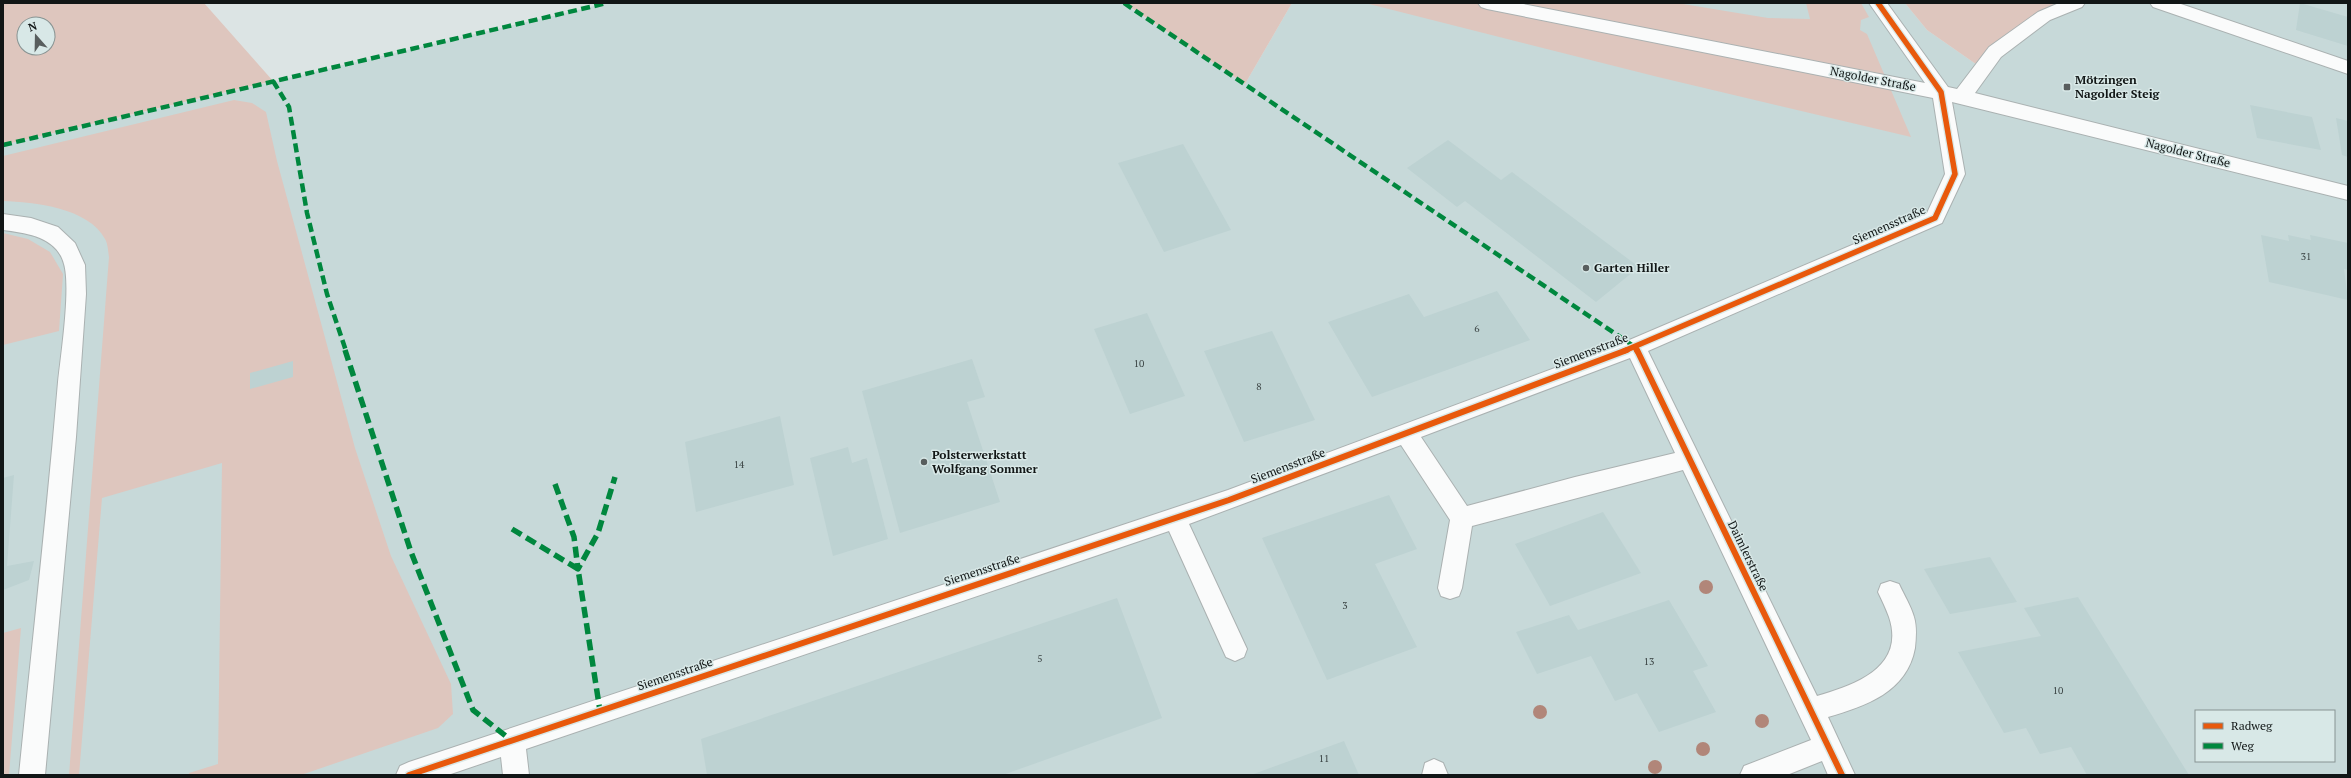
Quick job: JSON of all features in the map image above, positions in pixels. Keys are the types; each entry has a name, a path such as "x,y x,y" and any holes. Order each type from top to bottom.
{"street":[{"name":"Nagolder Straße","path":"1487,3 1941,92 2348,193"},
{"path":"1878,3 1941,92"},
{"path":"1962,97 1995,52 2044,16 2076,3"},
{"path":"2159,3 2204,10 2348,68"},
{"name":"Siemensstraße","path":"410,775 1174,518 1406,434 1635,347 1935,218 1955,174 1941,92"},
{"path":"3,222 31,226 51,233 68,250 75,265 76,294 65,437 32,775"},
{"name":"Daimlerstraße","path":"1635,347 1842,775"},
{"path":"1406,434 1462,518 1450,588"},
{"path":"1462,518 1574,487 1669,466 1689,458"},
{"path":"1174,518 1235,649"},
{"path":"1810,710 1860,695 1886,677 1900,662 1904,639 1902,618 1890,592"},
{"path":"512,741 516,775"},
{"path":"1753,775 1828,746"}],"shaded area":[{"path":"3,3 204,3 273,81 3,145"},
{"path":"607,3 1123,3 1245,84 1292,3 1905,3 1927,30 1983,69 2055,3 2348,3 2348,775 3,775 3,145"},
{"path":"1124,3 1292,3 1245,84"},
{"path":"1365,3 1677,3 1768,18 1810,19 1806,3 1861,3 1869,17 1861,20 1860,30 1867,34 1911,137 1658,77"},
{"path":"1905,3 2055,3 1983,69 1927,30"},
{"path":"234,100 252,103 266,112 277,161 355,448 391,556 451,684 453,714 438,728 301,775 189,775 189,773 218,764 222,463 102,498 79,775 69,775 109,257 105,239 87,220 60,209 45,205 3,201 3,156"},
{"path":"3,233 28,239 50,252 63,274 59,331 3,345"},
{"path":"21,628 9,775 3,775 3,633"}],"building":[{"path":"2300,3 2348,17 2348,46 2296,30"},
{"path":"2250,105 2312,117 2321,150 2257,138"},
{"path":"2336,118 2348,121 2348,157 2342,155"},
{"path":"1448,140 1501,180 1512,172 1639,267 1596,302 1465,201 1457,207 1407,168"},
{"path":"1183,144 1231,230 1164,252 1118,163"},
{"path":"2261,235 2289,241 2288,235 2311,240 2310,235 2348,243 2348,270 2344,269 2348,300 2269,282"},
{"path":"1497,291 1530,340 1372,397 1328,322 1409,294 1424,317"},
{"path":"1147,313 1185,396 1130,414 1094,329"},
{"path":"1272,331 1315,420 1244,442 1204,351"},
{"path":"972,359 985,397 967,402 1000,502 900,533 862,391"},
{"path":"293,361 293,377 250,389 250,373"},
{"path":"780,416 794,485 696,512 685,442"},
{"path":"848,447 852,463 867,458 888,539 833,556 810,458"},
{"path":"14,475 7,566 34,561 29,580 3,590 3,478"},
{"path":"1389,495 1417,549 1375,564 1417,647 1327,680 1262,538"},
{"path":"1603,512 1641,573 1550,606 1515,544"},
{"path":"1990,557 2017,602 1950,614 1924,569"},
{"path":"2078,597 2189,775 2087,775 2071,747 2040,754 2026,728 2004,733 1958,652 2041,636 2024,608"},
{"path":"1117,598 1162,718 1003,775 707,775 701,739"},
{"path":"1669,600 1708,666 1693,671 1716,712 1659,732 1637,693 1615,701 1591,656 1537,674 1516,632 1569,615 1578,630"},
{"path":"1344,741 1359,775 1251,775"}],"marked path":[{"path":"3,145 607,3"},
{"path":"1124,3 1635,347"},
{"path":"273,81 289,107 307,213 327,294 411,552 473,710 512,741"},
{"path":"555,484 574,537 578,569 598,533 615,477"},
{"path":"512,529 578,569 600,711"}],"cycle path":[{"path":"409,775 1229,500 1635,347 1935,218 1955,174 1941,92 1878,3"},
{"path":"1635,347 1842,775"}],"place":[{"name":"Mötzingen Nagolder Steig","path":"2067,87"},
{"name":"Garten Hiller","path":"1586,268"},
{"name":"Polsterwerkstatt Wolfgang Sommer","path":"924,462"}]}
